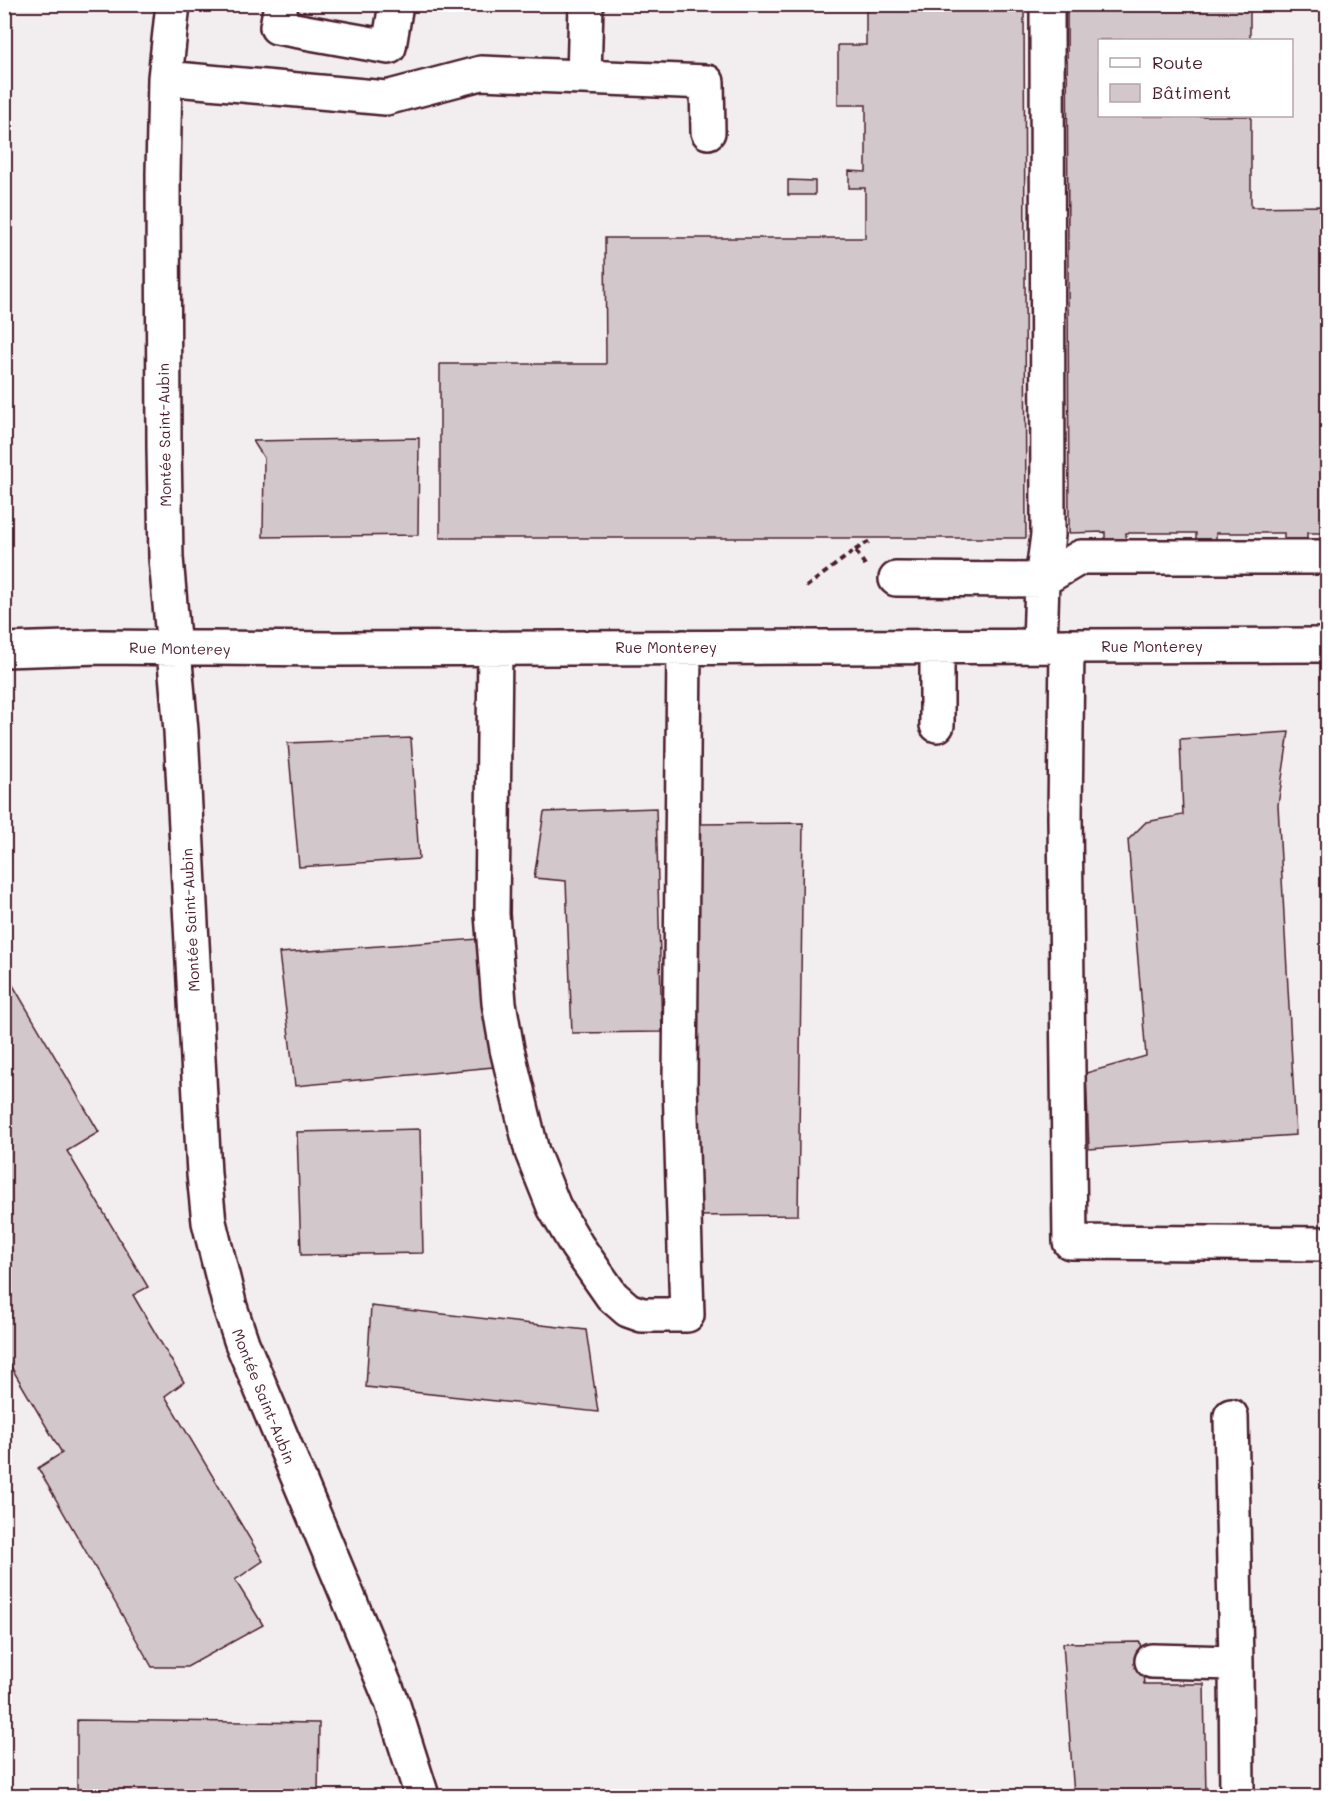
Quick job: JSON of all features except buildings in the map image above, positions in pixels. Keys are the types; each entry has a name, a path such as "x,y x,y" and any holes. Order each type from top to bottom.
{"street":[{"name":"Montée Saint-Aubin","path":"174,4 165,78 162,239 166,558 181,731 200,1112 209,1222 230,1307 242,1343 392,1702 422,1797"},
{"path":"281,4 277,27 389,47 396,4"},
{"path":"584,77 586,4"},
{"path":"1047,4 1048,535 1042,580 1054,646 1065,829 1070,1242 1328,1244"},
{"path":"165,78 386,98 481,73 707,82 708,132"},
{"path":"896,579 1042,580 1081,557 1328,557"},
{"name":"Rue Monterey","path":"4,650 99,647 1328,645"},
{"path":"937,646 937,724"},
{"path":"495,648 492,914 499,1003 507,1049 532,1152 554,1207 577,1246 612,1296 628,1310 642,1315 666,1316 687,1315 680,1083 684,647"},
{"path":"1231,1416 1238,1797"},
{"path":"1152,1661 1236,1663"}],"path":[{"path":"855,550 870,541 870,538"},
{"path":"806,587 822,574"}],"shaded area":[{"path":"5,5 1327,5 1327,1796 5,1796"}]}
